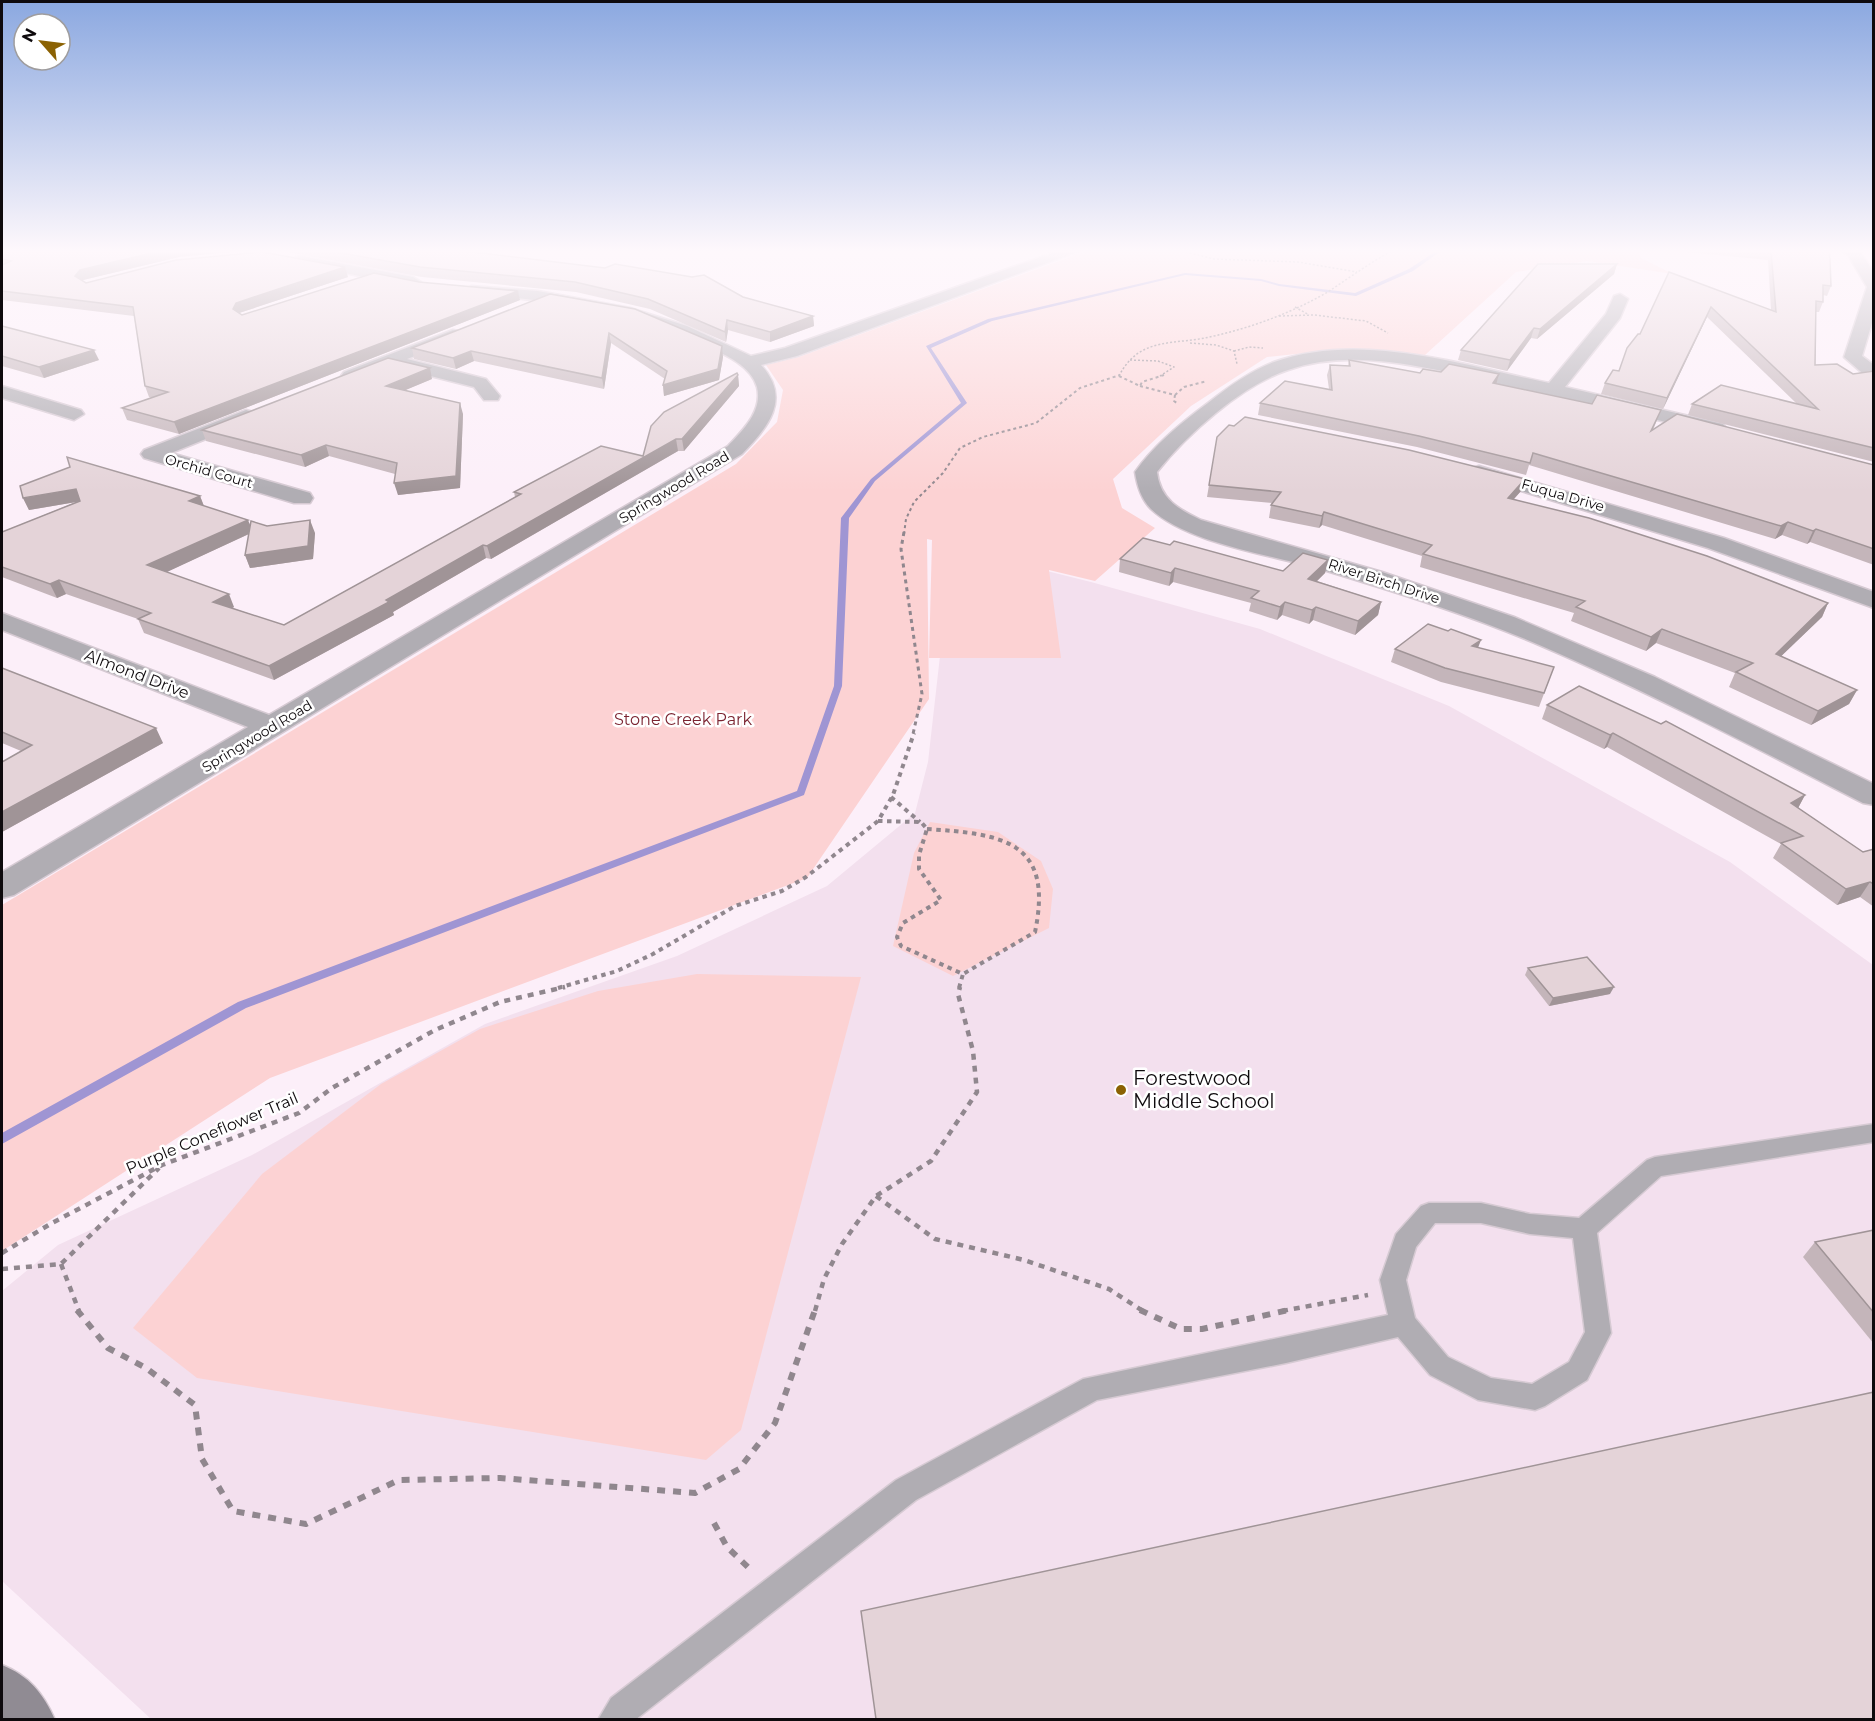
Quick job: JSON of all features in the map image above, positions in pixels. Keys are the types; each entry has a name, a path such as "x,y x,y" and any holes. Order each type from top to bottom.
{"street":[{"path":"335,381 462,331"},
{"path":"686,331 750,362 791,352 849,331"},
{"path":"1553,390 1601,331"},
{"path":"1863,331 1853,357 1874,374"},
{"name":"River Birch Drive","path":"1729,431 1553,390 1398,360 1366,357 1322,358 1281,366 1244,386 1154,459 1146,472 1147,486 1159,504 1171,513 1228,537 1317,560 1507,623 1653,686 1874,796"},
{"path":"389,360 480,383 491,396"},
{"name":"Springwood Road","path":"2,887 735,450 755,428 765,409 766,387 750,362"},
{"path":"2,392 74,414"},
{"name":"Orchid Court","path":"259,411 151,454 302,498"},
{"path":"1209,413 1235,418"},
{"name":"Fuqua Drive","path":"1460,467 1706,539 1874,601"},
{"name":"Almond Drive","path":"2,621 273,727"},
{"path":"2,1694 25,1719"}],"lane":[{"path":"1584,1229 1598,1333 1578,1371 1535,1397 1488,1391 1440,1366 1403,1324 1393,1280 1406,1242 1429,1214 1481,1213 1530,1224 1584,1229 1656,1167 1874,1133"},
{"path":"614,1719 631,1702 906,1490 1093,1388 1286,1351 1403,1324"}],"path":[{"path":"1175,395 1140,387 1119,376 1121,368 1141,347 1188,343 1236,331"},
{"path":"1384,331 1392,336"},
{"path":"1188,343 1216,345 1234,351 1237,366"},
{"path":"1130,360 1158,362 1174,367 1164,375 1142,382 1131,382"},
{"name":"Purple Coneflower Trail","path":"2,1253 52,1223 162,1165 299,1113 332,1088 435,1029 500,1002 577,984 617,971 653,954 735,906 782,891 806,877 878,821 891,797 910,748 922,694 901,549 906,519 914,502 943,473 960,448 983,437 1036,423 1080,388 1119,376"},
{"path":"1184,406 1174,401 1175,395 1184,387 1217,379"},
{"path":"1140,387 1142,382"},
{"path":"61,1264 75,1306 108,1348 146,1368 195,1405 202,1459 233,1511 306,1524 399,1480 500,1478 695,1493 738,1469 775,1423 808,1334 824,1279 842,1244 876,1196 931,1161 977,1092 974,1051 958,994 963,974 1035,932 1041,914 1041,880 1027,856 1004,841 986,834 927,829 891,797"},
{"path":"878,821 921,822"},
{"path":"927,829 918,864 922,879 940,895 941,900 937,905 903,922 897,932 897,940 901,946 963,974"},
{"path":"2,1269 61,1264 162,1165"},
{"path":"876,1196 889,1208 935,1239 1012,1257 1109,1289 1131,1306 1181,1329 1202,1329 1344,1298 1396,1292"},
{"path":"714,1524 727,1546 752,1570"}],"shaded area":[{"name":"Forestwood Middle School","path":"935,543 1091,582 1260,629 1449,706 1730,862 1873,965 1873,1719 151,1719 2,1581 2,1291 58,1245 252,1155 485,1024 677,956 827,886 915,813 928,762 941,647"}],"green space":[{"name":"Stone Creek Park","path":"869,331 1451,331 1425,355 1343,349 1267,357 1191,406 1113,479 1122,508 1155,528 1095,581 1049,570 1061,658 929,658 932,540 927,539 929,699 807,878 270,1078 2,1251 2,905 736,464 777,422 783,390 766,365 799,357"},
{"path":"930,822 998,832 1041,861 1053,889 1049,928 953,976 893,946 914,853"},
{"path":"697,974 861,977 741,1430 706,1460 197,1378 133,1328 262,1174 381,1084 480,1029 598,991"}],"building":[{"path":"2,331 22,331 94,350 39,367 2,356"},
{"path":"137,331 412,331 174,422 122,408 168,392 145,386"},
{"path":"455,331 687,331 722,346 718,369 663,385 667,371 609,333 602,378 471,351 453,358 412,348"},
{"path":"1478,331 1532,331 1510,360 1461,350"},
{"path":"1641,331 1699,331 1667,398 1605,383 1613,370 1619,371 1627,348"},
{"path":"1737,331 1816,331 1815,365 1837,364 1853,374 1874,371 1874,448 1692,404 1721,385 1818,409"},
{"path":"388,358 430,368 386,386 460,403 456,476 394,483 397,463 326,445 301,455 202,430"},
{"path":"1349,360 1420,373 1423,369 1441,372 1449,364 1499,374 1493,383 1592,404 1597,395 1661,410 1651,431 1677,414 1874,465 1874,549 1816,529 1813,531 1788,522 1781,526 1533,453 1530,463 1419,436 1260,403 1285,381 1332,390 1330,365 1350,366"},
{"path":"737,373 738,375 682,439 676,439 487,546 483,545 386,600 389,602 269,666 138,619 151,613 59,580 50,584 2,567 2,532 80,501 76,489 23,498 20,486 70,467 67,457 200,496 189,501 248,520 147,565 229,594 213,602 284,625 521,494 514,492 601,446 643,456 651,426 664,412"},
{"path":"1245,417 1409,450 1525,479 1508,498 1589,518 1707,556 1828,603 1776,654 1857,690 1818,711 1736,672 1753,663 1662,629 1651,637 1576,607 1585,601 1423,554 1432,545 1324,512 1322,516 1271,505 1281,492 1209,485 1217,437 1229,425 1234,426"},
{"path":"310,520 308,546 245,555 251,521 267,526"},
{"path":"1143,538 1170,545 1174,541 1283,571 1303,553 1328,560 1308,579 1381,602 1358,621 1316,607 1312,610 1285,602 1280,607 1251,598 1259,591 1175,568 1171,573 1120,559"},
{"path":"1428,624 1448,631 1451,629 1481,640 1472,646 1554,667 1544,693 1445,668 1395,649"},
{"path":"2,668 156,728 2,812 2,762 32,745 2,732"},
{"path":"1579,686 1661,724 1666,721 1805,795 1791,803 1863,852 1874,849 1874,884 1870,882 1846,889 1781,843 1803,836 1613,733 1610,735 1547,705"},
{"path":"1587,957 1614,987 1553,998 1528,968"},
{"path":"1874,1230 1874,1313 1815,1242"},
{"path":"1874,1392 1874,1719 876,1719 861,1611"}],"waterway":[{"path":"2,1139 242,1005 801,793 838,686 845,518 873,480 964,403 928,347 964,331"}],"place":[{"name":"Forestwood Middle School","path":"1121,1090"}]}
